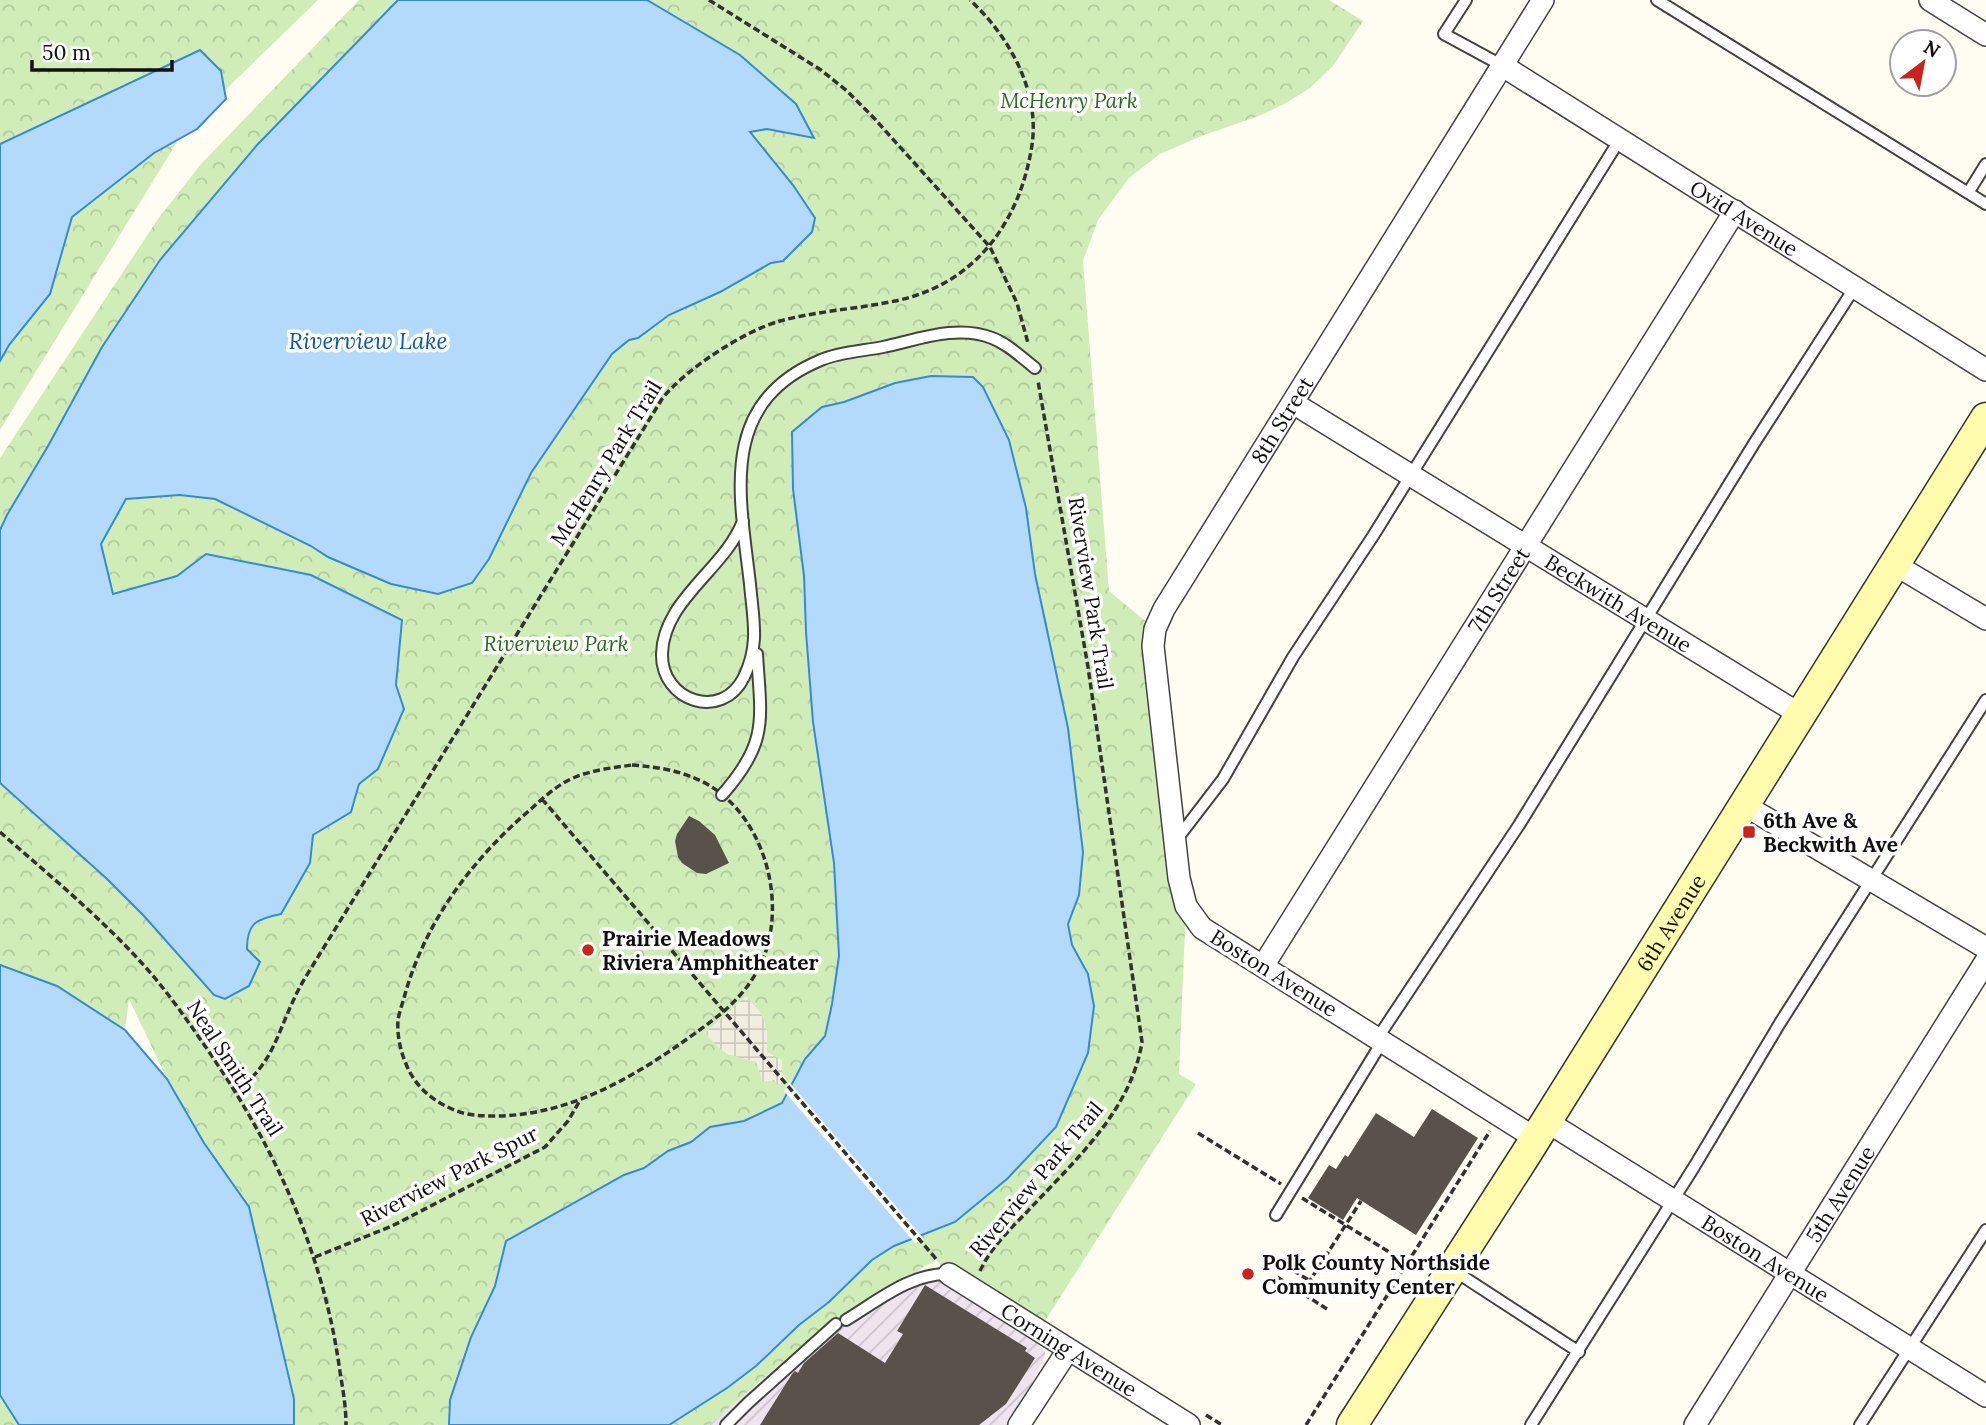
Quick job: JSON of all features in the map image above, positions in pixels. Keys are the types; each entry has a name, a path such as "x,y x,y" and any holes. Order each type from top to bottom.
{"main road":[{"name":"6th Avenue","path":"1352,1425 1541,1129 1986,418"}],"street":[{"name":"8th Street","path":"1179,878 1153,646 1155,629 1164,609 1544,0"},
{"path":"1930,0 1986,35"},
{"name":"Ovid Avenue","path":"1503,66 1986,370"},
{"name":"7th Street","path":"1263,966 1735,211"},
{"name":"Beckwith Avenue","path":"1293,403 1801,715"},
{"path":"1894,564 1986,619"},
{"path":"1744,805 1986,948"},
{"name":"Boston Avenue","path":"1179,878 1186,906 1202,928 1380,1040 1673,1200 1986,1396"},
{"name":"5th Avenue","path":"1695,1425 1986,961"},
{"name":"Corning Avenue","path":"943,1267 1068,1350 1189,1425"},
{"path":"1019,1425 1068,1350"}],"lane":[{"path":"1466,0 1444,34 1503,66"},
{"path":"1657,0 1986,204"},
{"path":"1175,841 1223,779 1293,657 1340,587 1620,139"},
{"path":"1968,193 1986,164"},
{"path":"1276,1215 1380,1040 1519,825 1755,442 1855,287"},
{"path":"722,795 752,756 758,737 760,713 756,641 739,470 748,431 757,411 783,382 823,359 954,332 993,338 1035,368"},
{"path":"743,521 727,550 667,626 662,653 663,674 674,688 691,699 707,703 727,698 742,681 756,641"},
{"path":"1531,1425 1579,1352 1742,1084 1986,700"},
{"path":"1860,1425 1986,1230"},
{"path":"726,1425 841,1322 917,1277 934,1273 943,1267"},
{"path":"1451,1269 1579,1352"}],"path":[{"name":"Riverview Park Trail","path":"709,0 821,70 847,91 990,247 1017,303 1047,421 1088,667 1142,1042 1140,1055 1123,1096 1100,1133 1002,1239 979,1272"},
{"name":"McHenry Park Trail","path":"236,1091 251,1081 273,1051 296,995 321,951 670,388 695,367 765,326 779,321 913,297 962,272 990,247 1008,220 1029,166 1035,125 1016,59 998,29 970,0"},
{"path":"632,765 670,769 707,784 741,815 756,836 768,865 773,903 771,930 755,976 724,1012 651,1065 580,1100 546,1111 474,1116 447,1108 425,1093 411,1076 400,1050 398,1019 421,948 441,911 472,868 507,829 542,799 572,778 599,770 632,765"},
{"name":"Riverview Park Trail","path":"542,799 943,1267"},
{"name":"Neal Smith Trail","path":"0,832 147,969 172,999 236,1091 275,1160 314,1256 337,1347 346,1425"},
{"name":"Riverview Park Spur","path":"314,1256 392,1226 545,1147 568,1121 580,1100"},
{"path":"1306,1425 1490,1131"},
{"path":"1302,1293 1361,1201"},
{"path":"1284,1265 1335,1296"},
{"path":"1277,1277 1327,1308"}],"shaded area":[{"path":"746,996 764,1021 767,1052 782,1060 782,1073 786,1078 778,1085 774,1080 763,1082 756,1062 727,1054 705,1033"},
{"path":"920,1269 1036,1342 1045,1351 1029,1389 1007,1425 709,1425 807,1341 855,1306"}],"green space":[{"path":"0,0 318,0 185,129 0,430"},
{"name":"Riverview Park","path":"359,0 1329,0 1363,21 1333,66 1310,88 1259,116 1160,154 1129,178 1098,220 1083,261 1109,591 1155,629 1186,906 1179,1074 1196,1084 1045,1321 957,1265 949,1274 936,1260 855,1306 807,1341 709,1425 294,1425 294,1399 265,1276 204,1143 167,1079 129,999 125,1030 57,986 0,965 0,458 158,219 201,164"},
{"path":"0,1395 19,1425 0,1425"}],"water":[{"name":"Riverview Lake","path":"398,0 647,0 740,55 796,104 814,138 767,129 750,132 793,185 815,218 812,232 783,261 771,263 720,292 669,315 612,354 531,473 489,559 472,583 438,594 391,584 328,557 215,499 180,495 126,499 101,544 113,594 177,576 206,554 311,575 402,620 396,685 404,709 378,769 359,784 351,812 313,835 310,863 281,914 259,920 251,928 247,949 260,962 249,986 225,999 214,995 144,916 106,878 0,783 0,530 102,347 160,260 257,145"},
{"path":"200,50 221,71 226,99 197,129 154,153 72,217 50,294 9,345 0,361 0,144"},
{"path":"931,376 973,377 983,387 1009,440 1026,508 1035,574 1068,728 1083,852 1079,895 1068,924 1072,945 1088,974 1094,1006 1088,1053 1056,1127 1007,1179 955,1222 894,1246 872,1260 756,1366 669,1425 449,1425 450,1400 471,1337 495,1286 506,1241 624,1175 644,1168 668,1151 691,1142 710,1127 744,1121 782,1103 805,1059 825,1036 839,956 834,863 813,722 804,576 793,489 792,432 822,407 844,402 895,383"},
{"path":"0,965 57,986 125,1030 167,1079 204,1143 249,1207 294,1399 294,1425 19,1425 0,1395"}],"pier":[{"path":"789,1082 924,1239 915,1243 784,1091"}],"building":[{"path":"689,816 715,835 729,863 706,874 697,873 682,863 675,841"},
{"path":"1432,1109 1478,1138 1416,1235 1357,1198 1343,1220 1308,1198 1329,1165 1336,1169 1345,1155 1348,1157 1376,1113 1414,1137"},
{"path":"925,1285 1027,1348 1025,1351 1035,1358 1006,1404 979,1425 760,1425 792,1374 795,1371 798,1373 804,1363 838,1333 885,1363 903,1334 897,1331"}],"place":[{"name":"6th Ave & Beckwith Ave","path":"1749,832"},
{"name":"Prairie Meadows Riviera Amphitheater","path":"588,950"},
{"name":"Polk County Northside Community Center","path":"1248,1274"}],"park label":[{"name":"McHenry Park","path":"1069,100"}]}
